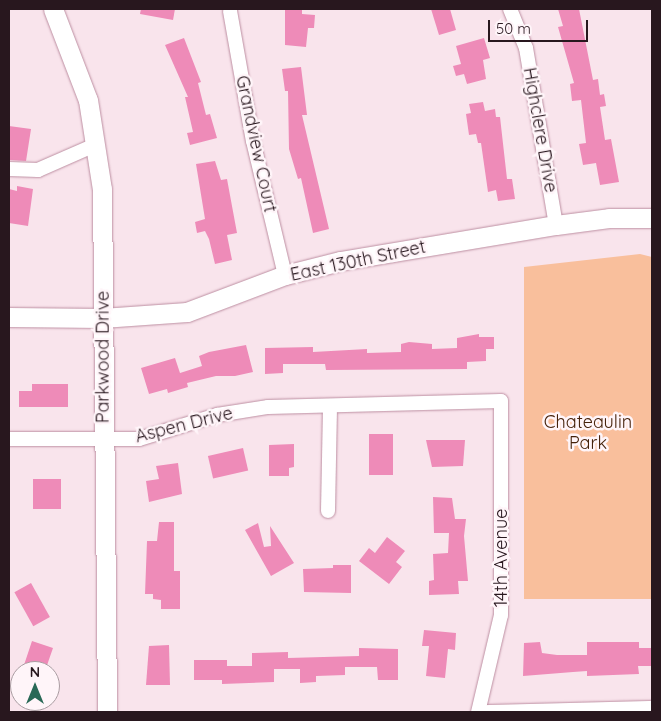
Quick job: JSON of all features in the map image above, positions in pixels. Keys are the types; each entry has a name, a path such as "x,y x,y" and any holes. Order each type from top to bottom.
{"street":[{"name":"Parkwood Drive","path":"53,9 88,100 102,189 107,712"},
{"name":"Highclere Drive","path":"510,9 526,48 556,224"},
{"name":"Grandview Court","path":"230,11 253,142 285,276"},
{"path":"9,169 38,170 95,146"},
{"name":"East 130th Street","path":"9,317 102,318 192,311 285,276 340,261 556,224 609,218 652,218"},
{"name":"Aspen Drive","path":"9,439 139,439 217,415 260,408 501,401"},
{"name":"14th Avenue","path":"478,712 502,615 501,401"},
{"path":"328,511 330,407"},
{"path":"487,712 652,708"}],"green space":[{"name":"Chateaulin Park","path":"640,254 652,257 652,599 524,599 524,267"}],"building":[{"path":"141,9 175,9 173,20 140,14"},
{"path":"285,9 302,9 302,14 315,15 314,28 308,28 306,47 285,45"},
{"path":"431,9 450,9 456,30 439,35"},
{"path":"558,9 579,9 593,80 598,79 600,95 604,94 606,106 600,107 605,140 611,139 619,182 600,185 596,163 583,165 579,144 586,143 581,100 572,101 570,84 574,83 558,27 563,26"},
{"path":"184,38 201,82 198,83 206,115 210,114 217,138 190,145 187,133 193,132 185,97 188,97 165,45"},
{"path":"484,38 490,58 483,60 486,79 467,84 464,74 456,76 453,66 461,64 456,46"},
{"path":"301,67 307,115 302,115 329,229 313,233 301,178 298,179 289,149 288,91 285,91 282,69"},
{"path":"483,102 485,111 495,109 496,117 500,117 507,179 512,179 515,199 498,201 496,190 488,192 481,143 478,143 476,134 469,135 466,114 471,113 469,104"},
{"path":"9,126 31,129 26,161 9,160"},
{"path":"215,161 221,180 227,179 237,233 227,235 232,260 215,264 209,239 205,231 197,233 195,222 205,219 196,164"},
{"path":"17,186 33,189 28,226 9,223 9,189 17,191"},
{"path":"479,334 479,337 494,337 494,349 486,349 486,361 467,362 467,369 326,370 325,364 283,364 283,373 265,374 265,348 313,347 313,352 367,349 367,353 401,352 401,344 409,342 432,344 432,349 457,348 457,338"},
{"path":"246,345 253,372 235,376 216,376 187,383 188,387 168,393 167,389 149,394 141,368 175,358 180,373 202,366 199,356 209,352"},
{"path":"32,384 68,384 68,407 19,407 19,391 32,391"},
{"path":"369,434 393,434 393,475 369,475"},
{"path":"426,440 465,440 463,466 432,467"},
{"path":"294,444 294,467 289,468 289,476 269,476 269,445"},
{"path":"243,448 248,470 213,479 208,456"},
{"path":"178,463 182,494 149,502 146,481 159,479 156,466"},
{"path":"33,479 61,479 61,509 33,509"},
{"path":"433,497 452,498 455,519 466,519 464,536 468,581 458,581 459,594 429,595 429,581 434,580 433,554 448,553 449,533 434,533"},
{"path":"159,522 174,522 174,571 180,571 180,609 161,609 161,600 153,599 153,594 145,594 147,541 157,541"},
{"path":"258,523 264,547 271,546 270,526 294,563 271,576 245,530"},
{"path":"387,537 405,551 396,562 402,567 389,584 359,561 369,548 375,553"},
{"path":"333,565 351,565 351,593 304,592 303,569 333,568"},
{"path":"31,583 50,617 33,626 14,592"},
{"path":"424,630 456,633 455,650 448,649 445,678 426,676 429,646 422,646"},
{"path":"32,641 53,648 48,661 25,661"},
{"path":"540,642 542,653 587,655 587,642 639,642 639,648 652,648 652,666 638,666 639,674 587,676 587,671 523,676 524,643"},
{"path":"169,645 170,685 146,685 149,646"},
{"path":"359,648 398,649 398,680 378,680 377,667 345,667 345,675 316,676 316,682 300,683 300,669 274,669 274,682 222,684 222,680 194,680 194,660 227,660 227,666 252,666 252,653 288,652 288,658 359,656"}]}
